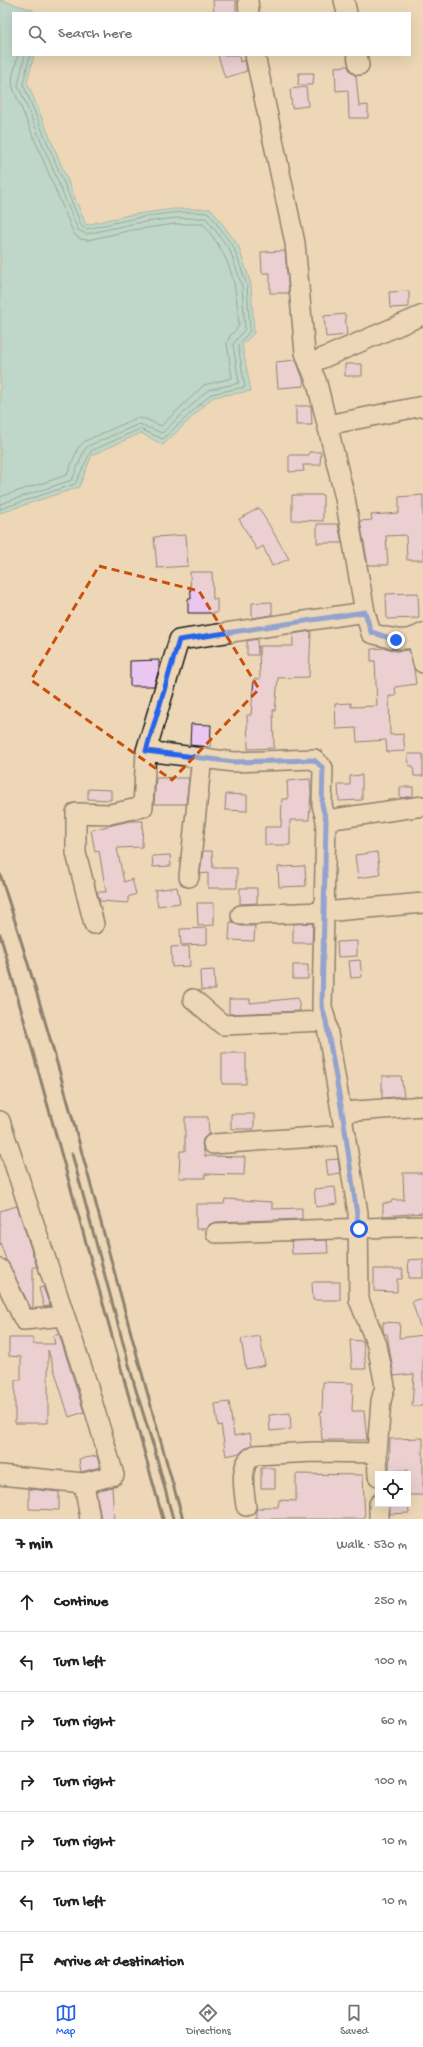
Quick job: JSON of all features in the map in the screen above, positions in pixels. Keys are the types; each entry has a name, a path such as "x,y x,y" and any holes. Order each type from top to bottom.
{"street":[{"path":"248,0 249,12"},
{"path":"344,0 347,12"},
{"path":"255,56 295,243 305,353 317,383 345,498 365,612 371,632 396,640 420,635 423,663"},
{"path":"310,364 423,315"},
{"path":"328,425 423,406"},
{"path":"94,924 76,853 76,812 110,814 143,807 146,751 179,640 365,612"},
{"path":"146,751 234,762 314,760 323,768 322,805 326,820 322,1007 343,1112 359,1229 359,1300 378,1345 386,1386 381,1402 378,1471"},
{"path":"189,877 202,757"},
{"path":"326,820 423,806"},
{"path":"241,915 324,912 423,903"},
{"path":"193,999 223,1025 326,1021"},
{"path":"343,1112 423,1106"},
{"path":"0,1121 64,1316 114,1476 84,1483 0,1475"},
{"path":"213,1144 346,1135"},
{"path":"216,1233 423,1226"},
{"path":"0,1269 24,1320 64,1316"},
{"path":"246,1506 244,1469 249,1458 255,1455 314,1452 378,1453"},
{"path":"84,1483 90,1519"},
{"path":"379,1507 379,1519"}],"highlighted area":[{"path":"99,566 199,591 259,689 172,780 31,680"}],"water":[{"path":"0,0 33,10 34,12 12,12 12,56 34,56 27,82 86,225 129,215 174,209 211,209 238,245 251,284 254,333 242,345 251,391 213,397 163,445 141,433 92,455 79,487 0,513"}],"building":[{"path":"213,0 236,0 236,12 214,12"},
{"path":"218,56 239,56 240,62 245,60 247,71 225,78"},
{"path":"348,66 351,72 356,76 359,106 368,105 368,118 349,118 348,90 336,91 335,67"},
{"path":"299,73 314,73 313,85 298,85"},
{"path":"306,87 308,106 292,108 290,89"},
{"path":"285,251 289,293 270,293 270,273 262,273 261,252"},
{"path":"409,291 409,307 390,308 389,292"},
{"path":"345,314 347,335 326,337 324,316"},
{"path":"296,360 304,386 278,388 276,362"},
{"path":"345,364 362,364 362,376 345,376"},
{"path":"296,406 311,406 312,425 296,425"},
{"path":"309,452 321,452 320,465 303,465 304,471 289,472 289,455 309,455"},
{"path":"292,495 323,495 323,521 292,520"},
{"path":"423,495 423,560 407,560 406,535 386,536 388,565 368,565 360,521 372,520 371,515 399,513 399,497"},
{"path":"259,508 289,559 272,566 263,546 257,550 239,519"},
{"path":"317,524 338,524 342,543 317,543"},
{"path":"186,535 188,566 157,568 154,537"},
{"path":"190,572 212,572 213,599 217,599 217,613 188,613 188,599 191,599"},
{"path":"418,593 419,618 387,619 386,594"},
{"path":"272,602 272,615 252,618 252,603"},
{"path":"311,631 309,677 278,678 275,711 273,710 274,748 248,749 247,715 251,715 254,679 260,679 259,646 293,646 293,634"},
{"path":"257,639 258,655 247,655 247,641"},
{"path":"386,648 397,651 409,650 414,669 416,684 395,687 396,696 389,696 390,735 403,734 405,751 387,752 386,740 357,742 356,728 336,729 335,704 351,703 351,707 377,706 375,661 371,661 371,649"},
{"path":"159,660 159,669 154,686 130,686 130,661"},
{"path":"191,724 211,725 210,747 190,745"},
{"path":"408,754 423,754 423,776 414,776 413,766 409,766"},
{"path":"362,775 362,800 339,801 338,785 350,785 350,776"},
{"path":"156,778 189,778 186,804 154,804"},
{"path":"310,779 311,793 309,820 290,820 290,845 265,845 265,827 281,827 282,799 288,799 287,781"},
{"path":"400,787 413,787 413,796 400,798"},
{"path":"88,789 111,790 111,800 88,799"},
{"path":"226,794 247,795 247,811 225,810"},
{"path":"130,821 143,821 142,847 117,848 124,882 132,879 136,894 128,897 128,903 100,901 97,892 106,892 99,851 95,852 91,830"},
{"path":"203,851 212,851 213,868 237,868 237,888 208,888 208,873 200,874"},
{"path":"377,852 380,875 358,878 355,855"},
{"path":"170,855 171,866 153,867 152,856"},
{"path":"305,866 306,886 279,887 278,867"},
{"path":"177,887 180,903 158,906 155,890"},
{"path":"240,888 257,888 257,903 240,904"},
{"path":"197,903 214,903 214,925 198,926"},
{"path":"230,922 241,926 255,926 254,941 229,940"},
{"path":"313,923 312,943 293,943 293,924"},
{"path":"207,928 207,944 181,945 180,929"},
{"path":"357,941 357,956 338,957 337,942"},
{"path":"189,946 190,966 172,967 171,947"},
{"path":"360,960 362,977 351,978 349,961"},
{"path":"293,965 308,965 308,979 293,979"},
{"path":"214,970 215,990 201,990 200,971"},
{"path":"298,998 300,1011 229,1014 229,999 250,999 250,1003"},
{"path":"222,1053 246,1053 246,1084 222,1084"},
{"path":"382,1076 401,1076 404,1096 382,1098"},
{"path":"231,1114 254,1114 254,1129 231,1129"},
{"path":"185,1117 208,1117 209,1134 203,1139 202,1144 205,1156 245,1157 244,1175 205,1174 205,1178 179,1178 180,1151 185,1151"},
{"path":"338,1159 340,1173 328,1175 326,1160"},
{"path":"403,1173 423,1173 423,1213 383,1216 383,1203 391,1203 392,1200 404,1200"},
{"path":"335,1187 337,1204 316,1207 314,1189"},
{"path":"225,1199 272,1202 272,1209 302,1208 302,1219 216,1222 210,1224 206,1229 196,1229 196,1204 224,1204"},
{"path":"17,1206 37,1267 33,1267 33,1308 31,1308 6,1260 0,1242 0,1211"},
{"path":"327,1240 328,1253 292,1254 291,1241"},
{"path":"423,1259 423,1278 409,1278 408,1260"},
{"path":"374,1269 403,1269 402,1279 397,1279 397,1292 374,1291"},
{"path":"312,1282 340,1282 340,1300 313,1300"},
{"path":"43,1287 50,1306 44,1307 39,1288"},
{"path":"423,1298 423,1327 420,1327 412,1301"},
{"path":"383,1322 400,1323 399,1338 423,1335 423,1406 412,1406 414,1374 394,1376 387,1334 384,1334"},
{"path":"59,1334 84,1412 69,1417 48,1350 48,1423 15,1423 15,1380 21,1380 21,1357 9,1356 9,1338 33,1338 33,1344 55,1344 53,1336"},
{"path":"260,1336 265,1365 246,1369 241,1339"},
{"path":"350,1340 363,1341 366,1369 352,1369"},
{"path":"323,1382 353,1383 352,1411 364,1411 367,1440 322,1440 320,1412 322,1412"},
{"path":"229,1402 234,1436 250,1433 252,1445 240,1453 226,1456 221,1425 218,1426 215,1404"},
{"path":"290,1413 291,1429 270,1431 269,1415"},
{"path":"423,1438 423,1495 411,1495 411,1471 389,1471 390,1439"},
{"path":"97,1456 100,1467 81,1472 79,1459"},
{"path":"261,1468 275,1468 275,1488 261,1488"},
{"path":"296,1474 363,1475 365,1519 256,1519 256,1509 262,1509 262,1507 278,1507 279,1500 296,1501"},
{"path":"112,1487 114,1519 101,1519 96,1491"},
{"path":"29,1489 59,1492 59,1510 29,1509"},
{"path":"390,1507 408,1507 409,1513 390,1514"}],"railway":[{"path":"0,874 72,1115 183,1519"},
{"path":"0,934 163,1519"},
{"path":"72,1154 135,1387 153,1445"},
{"path":"152,1440 173,1519"}],"route":[{"path":"359,1229 358,1213 344,1123 326,1021 322,1007 326,820 322,805 323,768 314,760 234,762 146,751 179,640 365,612 371,632 396,640"}]}
